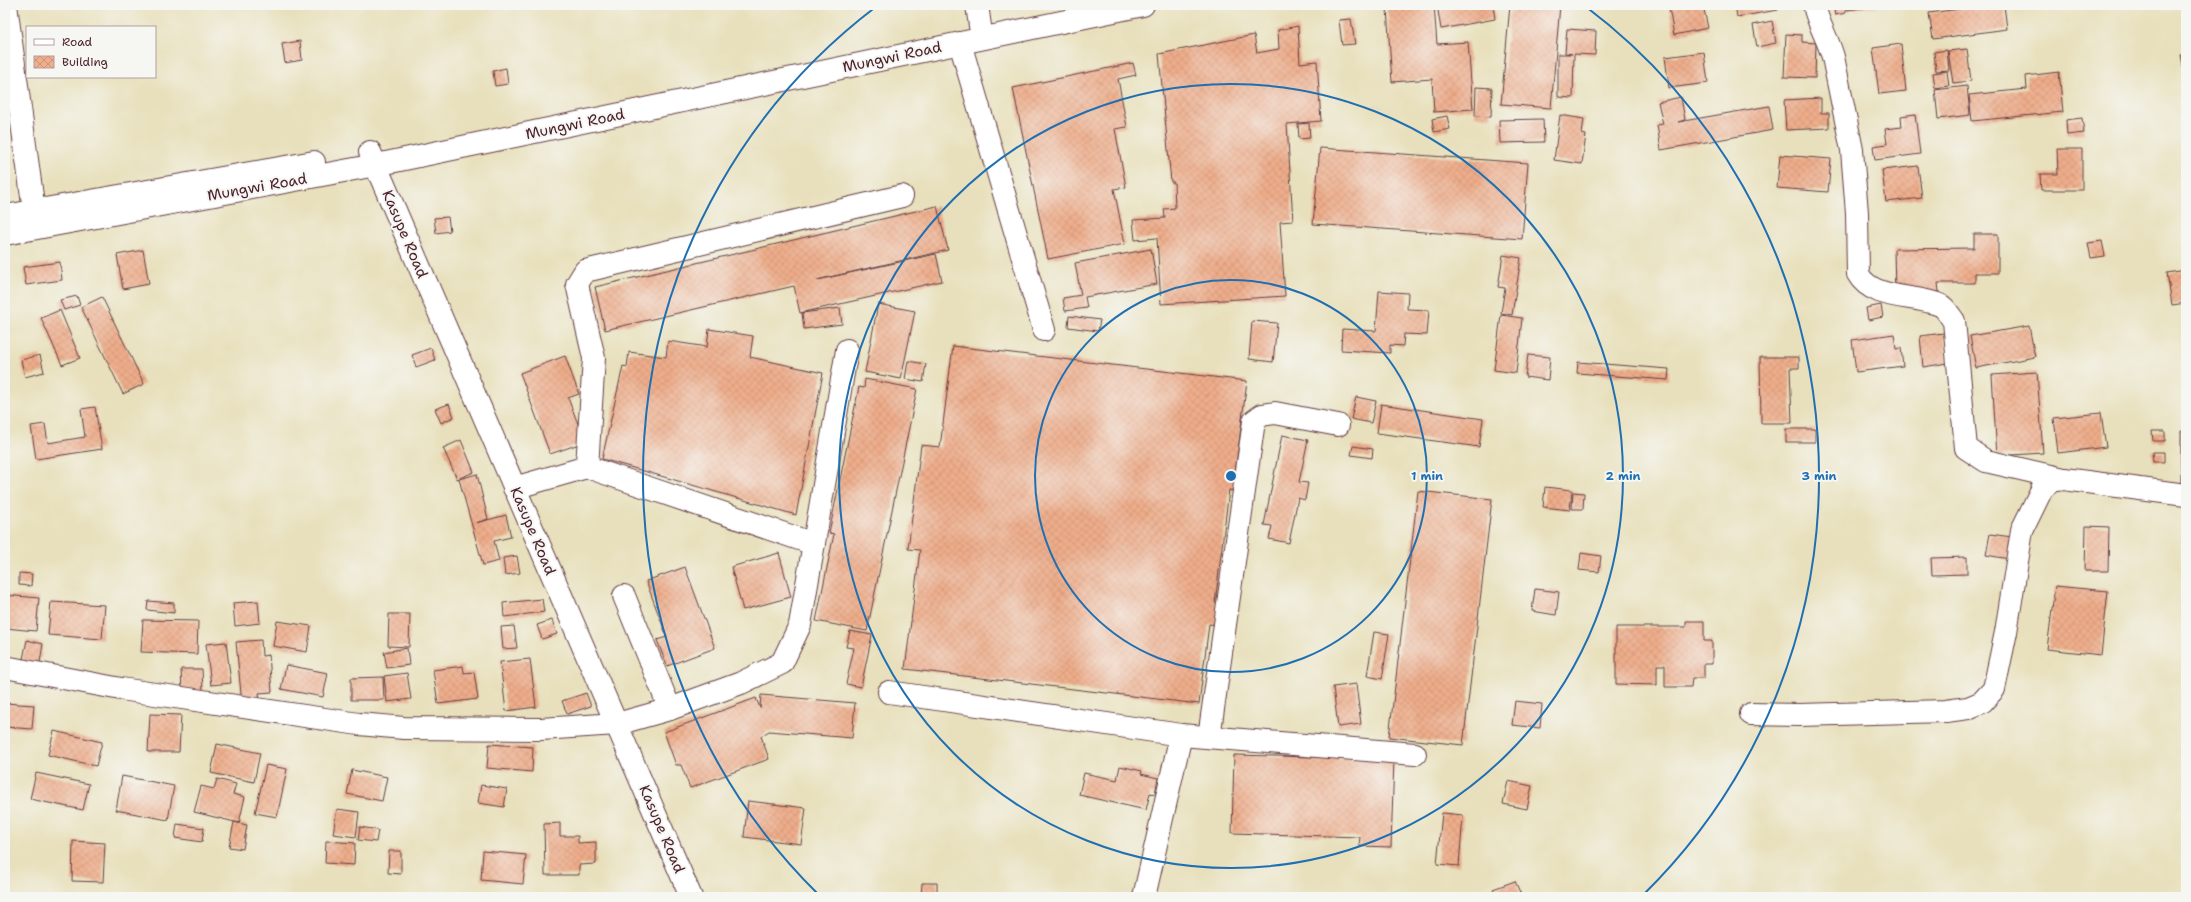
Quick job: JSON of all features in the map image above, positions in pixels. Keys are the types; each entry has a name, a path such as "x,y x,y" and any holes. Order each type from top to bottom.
{"street":[{"path":"6,5 34,211"},
{"name":"Mungwi Road","path":"5,216 373,158 978,15 1081,5"},
{"name":"Mungwi Road","path":"5,234 373,158 960,43 1143,5"},
{"path":"1814,5 1817,22 1829,46 1833,58 1852,150 1857,213 1858,274 1863,282 1875,289 1941,305 1954,321 1966,448 1986,461 2064,479 2186,495"},
{"path":"960,43 1044,330"},
{"name":"Kasupe Road","path":"373,158 691,897"},
{"path":"586,467 594,358 577,284 585,271 902,196"},
{"path":"5,667 121,689 359,724 404,728 541,729 617,724 670,708 741,683 782,663 800,625 847,350"},
{"path":"1209,737 1254,421 1262,415 1276,413 1338,425"},
{"path":"514,488 586,467 814,544"},
{"path":"1751,714 1800,715 1946,711 1968,708 1982,702 1994,689 2006,632 2022,530 2042,489 2051,481 2064,479"},
{"path":"624,596 670,708"},
{"path":"889,692 1182,735 1415,754"},
{"path":"1144,897 1182,735"}],"building":[{"path":"1434,5 1437,44 1468,42 1473,109 1434,112 1432,79 1392,82 1387,8"},
{"path":"1437,5 1493,5 1495,19 1441,29"},
{"path":"1510,5 1560,5 1551,108 1501,104"},
{"path":"1685,5 1703,5 1708,28 1674,35 1669,8"},
{"path":"1735,5 1777,5 1778,10 1737,17"},
{"path":"1833,5 1845,5 1846,13 1835,15"},
{"path":"1846,5 1878,5 1878,6 1847,10"},
{"path":"1967,5 2004,5 2007,29 1933,39 1929,13 1967,8"},
{"path":"1351,19 1355,44 1342,45 1339,20"},
{"path":"1772,21 1776,43 1757,47 1753,25"},
{"path":"1298,26 1300,63 1317,61 1321,121 1287,124 1293,221 1280,222 1285,296 1161,304 1157,238 1135,240 1133,220 1165,218 1164,209 1175,208 1174,182 1171,182 1159,54 1254,35 1257,53 1279,49 1278,30"},
{"path":"1567,29 1596,31 1595,55 1574,54 1573,98 1558,97 1558,54 1572,54 1565,53"},
{"path":"1786,34 1802,35 1802,42 1816,43 1815,78 1784,77"},
{"path":"300,41 302,60 285,63 282,44"},
{"path":"1901,44 1906,91 1879,94 1873,48"},
{"path":"1967,49 1971,81 1953,83 1948,51"},
{"path":"1947,50 1949,70 1936,71 1934,52"},
{"path":"1704,52 1708,83 1669,88 1665,57"},
{"path":"2186,54 2186,76 2185,76 2181,55"},
{"path":"1133,63 1136,75 1118,79 1127,127 1115,129 1126,187 1114,189 1125,244 1048,259 1013,88"},
{"path":"506,68 508,84 495,86 493,71"},
{"path":"1947,71 1949,86 1935,88 1933,73"},
{"path":"2059,72 2063,112 1972,121 1969,95 2027,89 2026,76"},
{"path":"1967,86 1970,115 1938,119 1935,90"},
{"path":"1476,87 1492,88 1491,117 1475,116"},
{"path":"1681,97 1685,120 1678,122 1769,106 1773,130 1661,150 1657,125 1663,124 1658,102"},
{"path":"1821,98 1821,113 1829,113 1829,128 1786,130 1784,100"},
{"path":"1915,114 1920,154 1875,160 1873,146 1887,144 1885,129 1902,127 1901,116"},
{"path":"1560,115 1584,119 1582,134 1586,135 1582,164 1554,160"},
{"path":"1447,116 1450,129 1434,132 1432,119"},
{"path":"2082,118 2084,133 2067,135 2066,120"},
{"path":"1543,119 1544,142 1500,143 1499,120"},
{"path":"1309,123 1310,138 1299,139 1298,124"},
{"path":"1320,148 1528,163 1522,239 1313,224"},
{"path":"2057,149 2082,149 2082,190 2041,190 2040,174 2058,174"},
{"path":"1780,155 1831,159 1828,192 1777,188"},
{"path":"1918,166 1922,198 1886,202 1882,170"},
{"path":"937,206 948,250 817,280 936,254 942,281 800,313 794,286 605,330 595,287"},
{"path":"448,217 450,231 436,233 434,218"},
{"path":"1974,234 1998,234 1998,273 1975,273 1975,283 1938,283 1939,292 1895,292 1894,249 1974,248"},
{"path":"2102,241 2105,256 2091,258 2088,243"},
{"path":"1151,249 1157,284 1085,297 1087,308 1065,311 1063,298 1081,295 1075,263"},
{"path":"143,250 149,284 123,289 117,255"},
{"path":"1503,255 1521,258 1512,315 1501,313 1505,288 1498,287"},
{"path":"60,262 62,280 26,285 23,267"},
{"path":"2186,270 2186,303 2172,305 2167,273"},
{"path":"1379,291 1408,293 1407,309 1429,310 1427,335 1404,334 1403,346 1390,345 1390,353 1341,350 1342,329 1376,331"},
{"path":"77,296 80,305 64,310 60,300"},
{"path":"102,297 144,384 123,394 81,307"},
{"path":"878,304 915,311 901,379 865,372"},
{"path":"1881,305 1883,317 1868,320 1866,308"},
{"path":"840,308 842,324 804,329 802,313"},
{"path":"60,310 80,358 62,365 41,318"},
{"path":"1501,315 1522,318 1516,373 1494,370"},
{"path":"1069,316 1100,320 1098,331 1068,327"},
{"path":"1252,321 1277,323 1273,362 1249,359"},
{"path":"2029,326 2035,357 1976,368 1970,336"},
{"path":"709,329 753,336 750,357 823,373 796,515 602,459 623,366 627,367 629,352 666,357 668,341 707,347"},
{"path":"1944,333 1948,363 1923,367 1920,336"},
{"path":"1894,334 1896,349 1901,348 1903,366 1856,372 1852,340"},
{"path":"953,346 1247,381 1235,473 1239,473 1237,491 1229,490 1215,603 1219,603 1217,625 1209,624 1199,704 905,669 920,550 908,549 921,445 940,447"},
{"path":"431,348 435,360 416,367 412,355"},
{"path":"40,355 44,372 25,377 21,360"},
{"path":"1528,355 1550,357 1548,380 1525,377"},
{"path":"565,356 579,394 568,398 585,442 550,454 520,373"},
{"path":"1760,357 1799,357 1799,368 1790,368 1792,423 1761,423"},
{"path":"908,361 926,364 923,382 905,379"},
{"path":"1578,362 1669,369 1668,380 1577,373"},
{"path":"2037,372 2043,453 1997,456 1992,375"},
{"path":"865,379 917,389 867,631 816,621 834,534 829,533 859,387 864,388"},
{"path":"1356,397 1376,401 1371,423 1351,419"},
{"path":"449,404 454,417 441,423 435,409"},
{"path":"1381,404 1483,419 1479,447 1377,433"},
{"path":"95,407 102,449 36,459 31,426 45,424 48,443 85,437 81,409"},
{"path":"2101,413 2106,447 2058,453 2054,418"},
{"path":"1786,429 1815,429 1815,442 1786,442"},
{"path":"2152,431 2165,431 2165,441 2153,441"},
{"path":"2181,431 2186,432 2186,482 2181,482"},
{"path":"1282,435 1308,440 1299,482 1308,483 1305,500 1298,498 1289,543 1269,539 1272,526 1264,525"},
{"path":"461,440 474,472 457,479 443,448"},
{"path":"1353,446 1373,449 1372,458 1351,455"},
{"path":"2152,452 2164,452 2164,462 2153,462"},
{"path":"477,474 488,519 476,523 506,515 511,537 494,541 499,561 483,565 459,479"},
{"path":"1545,487 1572,490 1570,510 1543,507"},
{"path":"1418,491 1492,499 1463,745 1389,737"},
{"path":"1573,492 1584,493 1583,509 1572,509"},
{"path":"2086,526 2109,527 2108,571 2085,571"},
{"path":"1990,534 2012,537 2009,559 1986,555"},
{"path":"779,553 791,597 743,610 731,567"},
{"path":"1581,553 1601,556 1599,572 1579,570"},
{"path":"517,556 520,573 505,575 503,558"},
{"path":"1967,557 1967,574 1932,575 1931,558"},
{"path":"685,567 715,648 667,666 657,640 667,637 646,581"},
{"path":"19,573 32,574 31,586 19,585"},
{"path":"2055,586 2108,591 2101,655 2047,649"},
{"path":"1535,589 1559,592 1556,615 1532,611"},
{"path":"5,595 39,598 36,631 5,628"},
{"path":"542,599 544,612 504,617 503,603"},
{"path":"148,601 174,603 174,613 147,610"},
{"path":"258,601 260,623 235,626 233,603"},
{"path":"51,602 105,605 102,639 48,635"},
{"path":"389,614 410,614 409,647 388,646"},
{"path":"143,620 198,621 197,654 141,652"},
{"path":"552,620 557,634 542,639 537,625"},
{"path":"277,621 311,626 307,652 273,646"},
{"path":"1686,621 1704,621 1704,641 1712,641 1712,664 1704,664 1704,678 1692,678 1691,687 1665,687 1665,665 1657,665 1657,685 1616,684 1616,627 1686,627"},
{"path":"514,626 517,648 503,649 501,627"},
{"path":"850,631 872,635 861,687 846,684 854,648 846,647"},
{"path":"1374,632 1389,634 1382,679 1367,676"},
{"path":"27,640 43,644 39,668 22,664"},
{"path":"261,640 262,656 269,655 272,692 259,693 260,702 242,704 236,642"},
{"path":"226,642 231,683 211,685 206,644"},
{"path":"407,648 409,665 387,668 384,652"},
{"path":"530,659 536,707 506,711 500,662"},
{"path":"286,665 328,673 323,697 281,689"},
{"path":"463,666 464,673 474,672 478,699 438,704 433,670"},
{"path":"181,669 202,669 203,691 182,692"},
{"path":"407,673 411,699 387,702 384,676"},
{"path":"383,677 384,700 351,700 351,678"},
{"path":"1356,684 1361,724 1338,727 1333,687"},
{"path":"586,693 591,706 567,714 562,701"},
{"path":"761,695 855,703 852,738 769,731 761,736 769,759 690,788 681,765 676,765 664,732 756,698 760,708"},
{"path":"1515,701 1542,704 1540,728 1512,725"},
{"path":"5,703 34,705 32,729 5,727"},
{"path":"150,714 181,715 179,752 148,752"},
{"path":"54,731 102,742 96,766 48,755"},
{"path":"217,744 260,753 254,782 211,773"},
{"path":"489,744 533,747 532,772 487,768"},
{"path":"1234,755 1394,759 1391,847 1359,846 1360,837 1232,833"},
{"path":"266,765 287,769 277,817 255,813"},
{"path":"1120,766 1142,771 1141,774 1158,778 1155,794 1150,793 1146,810 1079,795 1084,773 1117,780"},
{"path":"352,770 387,777 382,801 347,794"},
{"path":"36,773 89,784 83,810 30,799"},
{"path":"122,776 174,786 168,820 116,810"},
{"path":"217,779 236,784 233,794 245,797 239,823 194,812 201,786 214,789"},
{"path":"1508,781 1532,786 1527,809 1503,804"},
{"path":"481,785 507,789 504,807 478,803"},
{"path":"748,801 806,808 801,844 744,837"},
{"path":"337,809 359,812 356,837 333,834"},
{"path":"1442,813 1463,815 1459,866 1437,864"},
{"path":"234,822 247,825 243,849 229,847"},
{"path":"560,823 560,836 578,836 578,843 596,842 596,864 579,865 579,875 545,875 544,824"},
{"path":"177,824 204,828 202,842 175,838"},
{"path":"360,827 378,830 376,842 358,840"},
{"path":"73,841 105,843 103,882 72,881"},
{"path":"326,841 355,843 354,865 325,863"},
{"path":"389,851 401,851 401,874 388,873"},
{"path":"483,851 526,855 523,884 481,880"},
{"path":"1515,881 1522,897 1496,897 1493,889"},
{"path":"922,883 937,883 937,897 921,897"}]}
